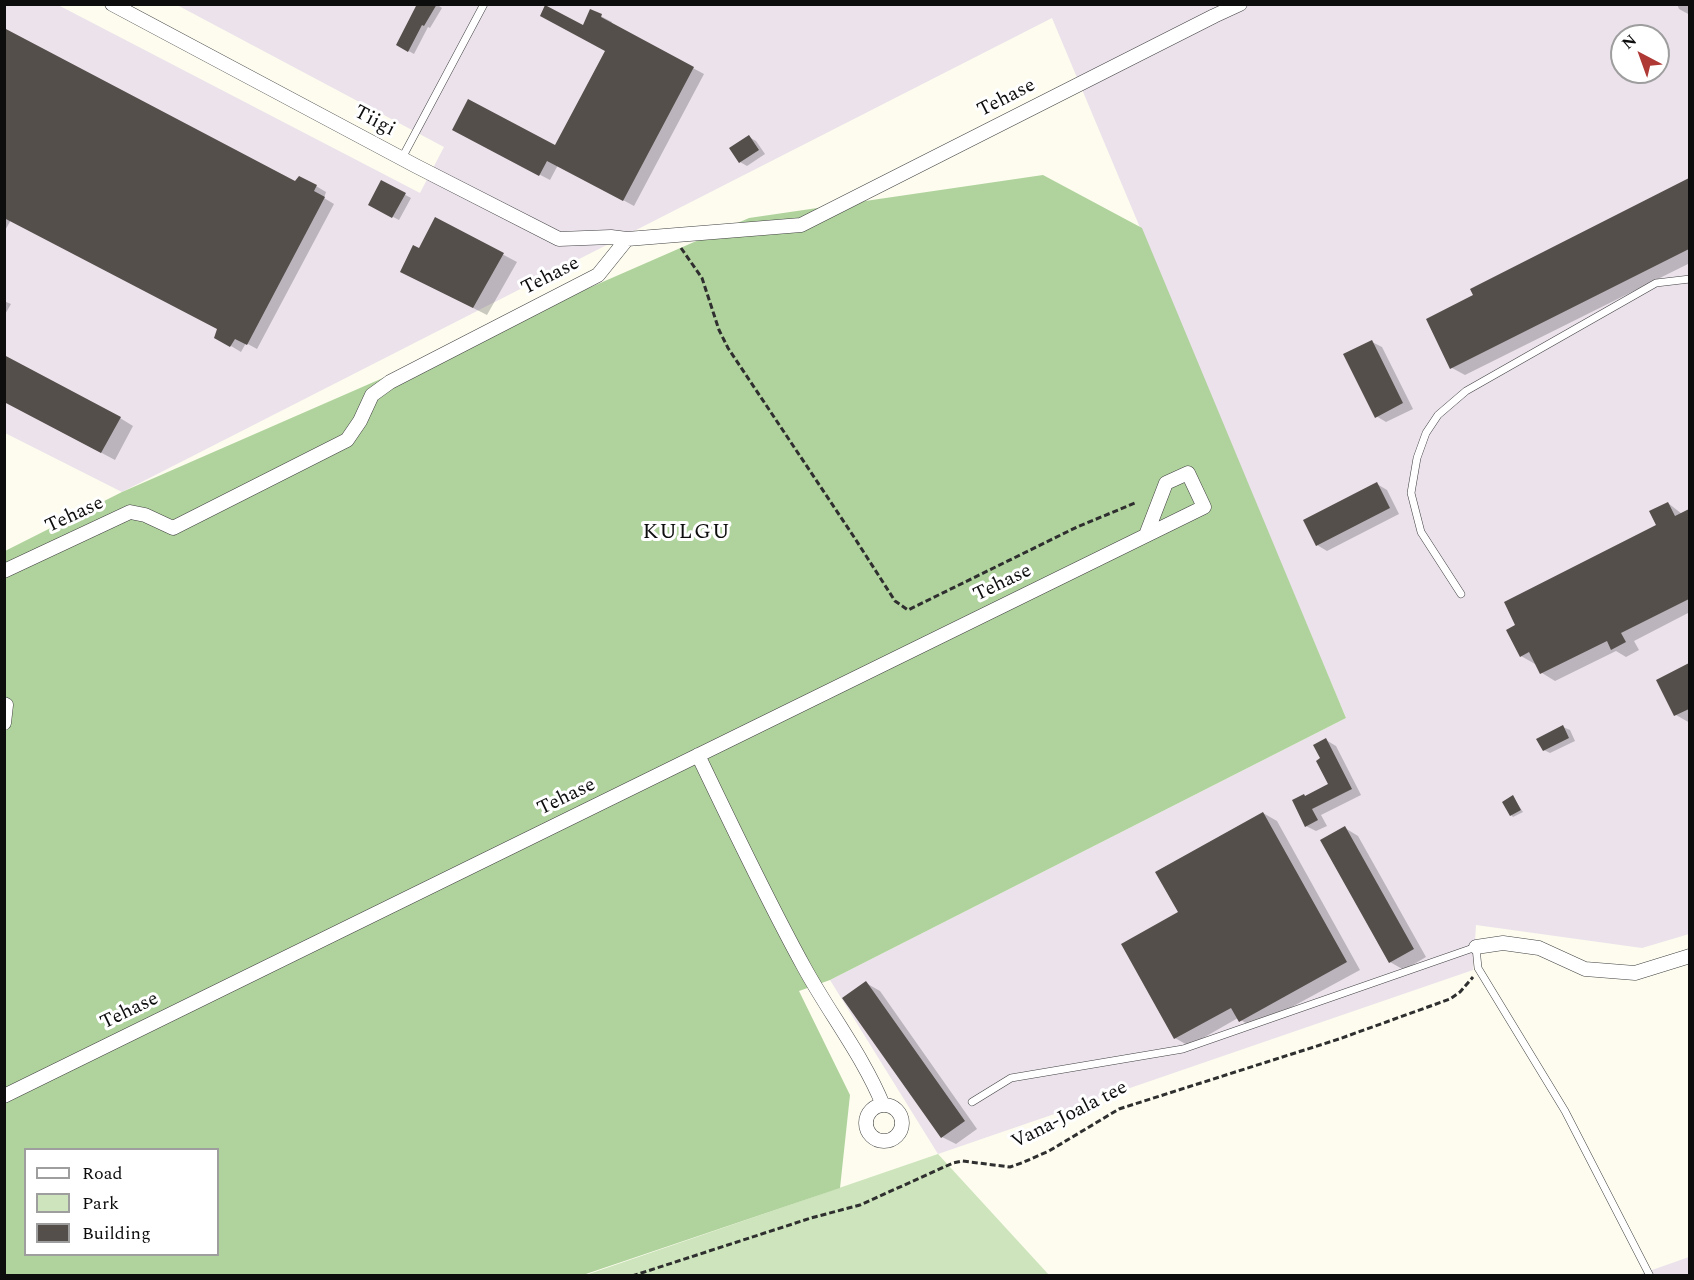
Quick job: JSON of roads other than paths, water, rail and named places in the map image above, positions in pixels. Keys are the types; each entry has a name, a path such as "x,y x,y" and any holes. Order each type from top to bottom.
{"street":[{"name":"Tiigi","path":"112,4 402,158 559,238 627,239"},
{"name":"Tehase","path":"4,571 130,512 145,515 173,528 347,440 360,421 372,395 390,382 598,275 627,239 801,225 1240,4"},
{"name":"Tehase","path":"4,1096 1204,507 1188,473 1166,483 1146,535"},
{"path":"4,704 6,705 4,723"},
{"path":"698,755 804,967 838,1027 871,1077 883,1105"},
{"path":"1476,947 1503,943 1539,948 1585,969 1635,974 1689,956"}],"lane":[{"path":"402,158 484,4"},
{"path":"1461,594 1421,532 1411,493 1417,458 1426,433 1438,415 1466,391 1656,283 1689,279"},
{"path":"972,1102 1011,1078 1183,1049 1476,947 1478,968 1564,1111 1650,1275"}],"district":[{"name":"KULGU","path":"687,534"}]}
